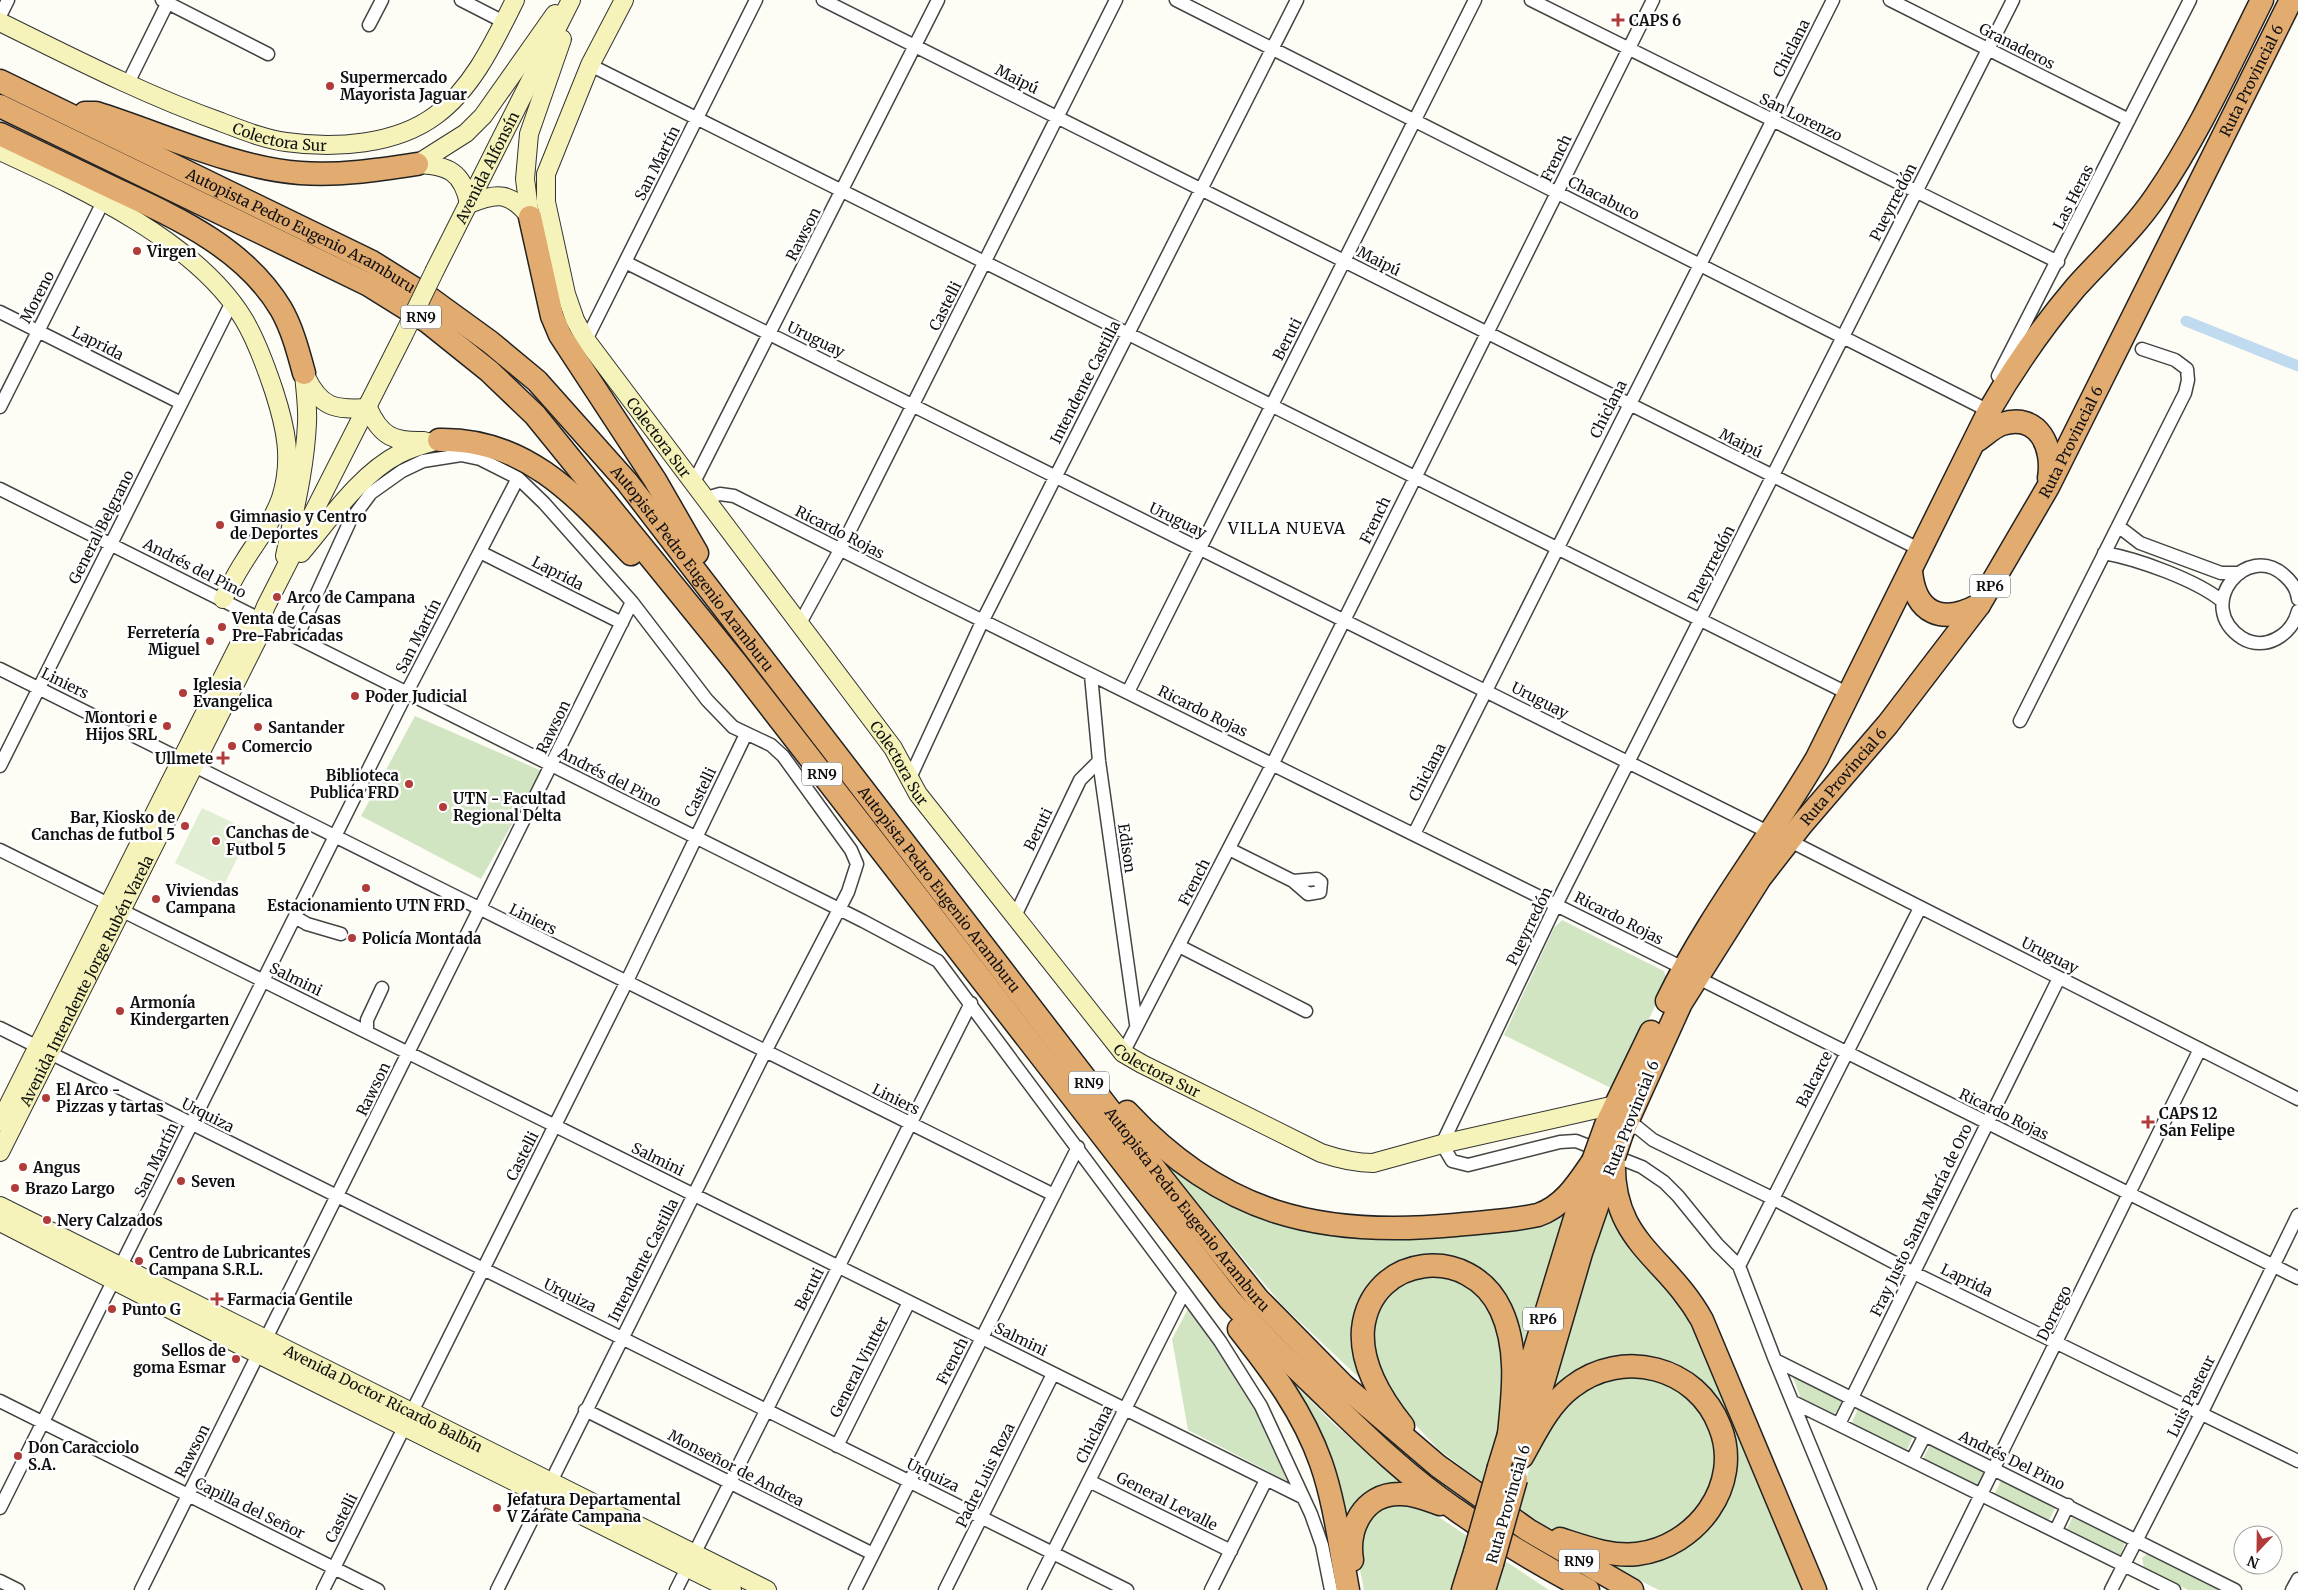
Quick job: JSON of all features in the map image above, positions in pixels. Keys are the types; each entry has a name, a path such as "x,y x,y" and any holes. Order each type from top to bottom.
{"highway":[{"name":"Ruta Provincial 6","path":"1484,1590 1484,1558 1508,1473 1509,1434 1617,1123 1667,1031 1690,973 1779,837 1974,443 1986,409 2022,355 2076,287 2120,241 2156,196 2218,90 2262,0"},
{"name":"Ruta Provincial 6","path":"1779,837 1888,724 1979,606 2048,487 2291,0"},
{"name":"Autopista Pedro Eugenio Aramburu","path":"0,81 372,262 428,297 490,342 537,381 627,482 1258,1299 1343,1385 1438,1466 1528,1530 1632,1590"},
{"name":"Autopista Pedro Eugenio Aramburu","path":"0,106 366,284 428,322 489,371 534,415 737,664 1203,1266 1260,1333 1357,1427 1454,1509 1542,1565 1588,1590"},
{"path":"66,113 96,113 238,161 278,170 343,174 417,164"},
{"path":"0,134 180,220 230,253 259,281 281,309 290,327 304,373"},
{"path":"530,217 552,316 560,335 655,480 703,563 715,595"},
{"path":"1974,443 2000,424 2011,422 2025,424 2035,429 2049,449 2052,463 2048,487"},
{"path":"439,440 456,440 485,445 506,452 542,469 616,539 690,619 737,664"},
{"path":"1911,571 1916,596 1930,611 1950,616 1964,613 1979,606"},
{"path":"1027,1002 1158,1143 1220,1188 1243,1200 1286,1215 1312,1222 1371,1229 1429,1227 1530,1217 1545,1212 1559,1203 1600,1170 1630,1231 1676,1282 1702,1320 1815,1590"},
{"name":"Ruta Provincial 6","path":"1508,1473 1522,1457 1600,1170"},
{"path":"1438,1466 1393,1413 1375,1382 1364,1351 1363,1328 1372,1303 1384,1286 1403,1272 1434,1265 1458,1269 1480,1281 1496,1300 1506,1327 1512,1360 1512,1400 1509,1434"},
{"path":"1203,1266 1228,1314 1278,1378 1313,1444 1327,1483 1348,1590"},
{"path":"1522,1457 1546,1416 1572,1387 1602,1370 1636,1365 1665,1372 1699,1395 1720,1426 1725,1452 1721,1485 1708,1513 1686,1535 1662,1548 1636,1554 1611,1553 1528,1530"},
{"path":"1358,1590 1350,1541 1352,1529 1368,1505 1388,1495 1400,1494 1429,1500 1454,1509"},
{"name":"Ruta Provincial 6","path":"1463,1590 1484,1558"},
{"path":"1542,1565 1564,1590"}],"main road":[{"name":"Colectora Sur","path":"0,22 127,85 189,111 265,138 286,142 331,144 392,137 423,123 450,102 473,75 515,0"},
{"path":"417,164 466,133 483,116 564,0"},
{"name":"Avenida Alfonsín","path":"403,336 434,270 571,0"},
{"path":"530,217 526,180 529,134 576,0"},
{"name":"Colectora Sur","path":"624,0 590,65 549,161 544,186 566,294 586,340 893,748 909,780 1123,1053 1321,1153 1346,1161 1373,1162 1442,1144 1617,1123"},
{"path":"0,151 42,170 103,202 167,241 195,262 232,302 244,319 268,374 284,423 289,458 281,497 272,520 245,559 223,600"},
{"path":"417,164 436,164 456,174 464,183 469,204 490,195 499,195 520,205 530,217"},
{"name":"Avenida Intendente Jorge Rubén Varela","path":"0,1152 44,1050 188,762 259,636 260,618 403,336"},
{"path":"304,373 314,394 328,404 346,409 368,408 375,425 383,433 395,439 410,441 439,440"},
{"path":"280,578 302,468 307,422 304,373"},
{"path":"280,578 371,473 397,455 412,448 439,440"},
{"name":"Avenida Intendente Jorge Rubén Varela","path":"0,1122 44,1050"},
{"name":"Avenida Doctor Ricardo Balbín","path":"0,1206 117,1273 263,1347 691,1561 767,1590"},
{"name":"Avenida Doctor Ricardo Balbín","path":"0,1222 117,1273"},
{"name":"Avenida Doctor Ricardo Balbín","path":"691,1561 732,1590"}],"street":[{"path":"0,16 8,0"},
{"path":"369,25 382,0"},
{"path":"461,0 504,22"},
{"name":"San Martín","path":"586,340 756,0"},
{"name":"Maipú","path":"822,0 1921,550"},
{"name":"Rawson","path":"694,482 938,0"},
{"name":"Castelli","path":"799,625 840,550 1116,0"},
{"name":"Chacabuco","path":"1176,0 1986,409"},
{"name":"Intendente Castilla","path":"909,780 982,622 1297,0"},
{"name":"Beruti","path":"1128,692 1475,0"},
{"name":"San Lorenzo","path":"1531,0 2058,262"},
{"name":"French","path":"1123,1053 1136,1024 1179,946 1273,763 1653,0"},
{"name":"Chiclana","path":"1414,834 1833,0"},
{"name":"Granaderos","path":"1890,0 2129,120"},
{"name":"Pueyrredón","path":"1442,1144 1556,905 2013,0"},
{"name":"Las Heras","path":"1986,409 2190,0"},
{"path":"127,85 166,1 268,54"},
{"path":"590,65 1849,694"},
{"path":"0,134 42,170"},
{"name":"Moreno","path":"0,407 103,202"},
{"name":"Uruguay","path":"625,262 1779,837 2298,1099"},
{"name":"General Belgrano","path":"0,766 232,302"},
{"name":"Laprida","path":"0,312 181,403"},
{"path":"2020,721 2185,393 2188,380 2187,369 2175,360 2142,349"},
{"path":"297,637 350,521 371,493 385,481 424,461 462,456 480,459 518,478 544,503 632,602 707,700 734,727 746,734"},
{"name":"San Martín","path":"0,1508 406,694 518,478"},
{"name":"Andrés del Pino","path":"0,489 260,618 406,694 840,909 938,961 971,1003"},
{"name":"Ricardo Rojas","path":"706,498 720,494 734,496 982,622 1273,763 1845,1053 2298,1278"},
{"path":"2118,526 2130,537 2149,546 2221,573 2240,573"},
{"name":"Laprida","path":"480,552 622,624"},
{"path":"2104,553 2126,557 2209,590 2222,601"},
{"path":"2298,599 2291,582 2282,573 2269,567 2256,566 2240,573 2225,589 2222,601 2223,613 2227,624 2245,640 2257,643 2269,642 2283,635 2298,633"},
{"name":"Rawson","path":"141,1590 632,602"},
{"path":"2283,635 2296,620 2298,611"},
{"name":"Liniers","path":"0,669 336,836 480,911 1054,1196"},
{"name":"Edison","path":"1091,675 1099,761 1136,1024"},
{"name":"Castelli","path":"323,1590 626,983 746,734"},
{"name":"Intendente Castilla","path":"497,1590 585,1410 765,1052 840,909 855,876 857,864 851,850 783,756 770,745 746,734"},
{"name":"Beruti","path":"1015,916 1080,780 1099,761"},
{"path":"1229,849 1293,881"},
{"name":"Salmini","path":"0,850 1302,1497"},
{"name":"Balcarce","path":"1739,1266 1845,1053 1920,908"},
{"path":"295,917 307,924 341,934"},
{"path":"1179,946 1306,1010"},
{"name":"Fray Justo Santa María de Oro","path":"1839,1424 2059,978"},
{"path":"367,1032 367,1020 382,988"},
{"path":"971,1003 1220,1341 1261,1406 1311,1514 1322,1546 1332,1590"},
{"name":"Beruti","path":"676,1590 971,1003"},
{"name":"Urquiza","path":"0,1028 337,1198 1127,1590"},
{"name":"Dorrego","path":"1934,1590 2200,1050"},
{"name":"Laprida","path":"1617,1123 1637,1127 1653,1140 1772,1198 1914,1272 2298,1461"},
{"path":"1442,1144 1448,1157 1461,1164 1475,1164 1569,1141 1582,1142 1642,1167 1671,1188 1717,1244 1739,1266 1775,1360 1870,1590"},
{"name":"French","path":"855,1590 1078,1147"},
{"name":"Luis Pasteur","path":"2111,1590 2201,1414 2298,1214"},
{"name":"Chiclana","path":"1034,1590 1184,1292"},
{"name":"General Vintter","path":"837,1446 909,1302"},
{"name":"Andrés Del Pino","path":"1775,1360 2235,1590"},
{"name":"Padre Luis Roza","path":"946,1590 1053,1374"},
{"name":"Capilla del Señor","path":"0,1401 378,1590"},
{"path":"1793,1402 2056,1530 2174,1590"},
{"name":"Monseñor de Andrea","path":"585,1410 872,1554"},
{"path":"1912,1460 1925,1435"},
{"name":"General Levalle","path":"1089,1480 1230,1551"},
{"path":"1211,1590 1266,1480"},
{"path":"2056,1530 2068,1505"},
{"path":"2292,1590 2298,1579"},
{"path":"0,1581 18,1590"}],"green space":[{"name":"UTN - Facultad Regional Delta","path":"415,716 542,771 481,879 361,816"},
{"name":"Canchas de Futbol 5","path":"202,808 251,831 223,887 175,863"},
{"path":"1562,920 1664,971 1667,981 1615,1090 1504,1035 1554,928"},
{"path":"1139,1133 1303,1224 1567,1207 1520,1368 1467,1265 1370,1293 1373,1391 1282,1305"},
{"path":"1610,1191 1679,1292 1810,1590 1659,1590 1596,1559 1670,1552 1733,1457 1665,1366 1550,1394"},
{"path":"1452,1272 1493,1304 1508,1371 1548,1340 1510,1475 1524,1484 1542,1435 1559,1409 1599,1378 1660,1376 1706,1411 1720,1457 1699,1517 1638,1549 1558,1532 1524,1514 1438,1449 1397,1405 1371,1348 1377,1307 1402,1279"},
{"path":"1189,1307 1218,1344 1258,1407 1287,1481 1188,1430 1172,1339"},
{"path":"1281,1371 1334,1424 1408,1488 1347,1529"},
{"path":"1791,1372 1843,1398 1837,1416 1801,1399"},
{"path":"1859,1406 1914,1434 1906,1452 1851,1425"},
{"path":"1931,1443 1986,1470 1977,1488 1922,1461"},
{"path":"2003,1477 2057,1505 2049,1520 1994,1495"},
{"path":"1393,1502 1425,1508 1549,1590 1364,1590 1358,1560 1366,1517"},
{"path":"2074,1514 2126,1540 2120,1556 2067,1529"},
{"path":"2151,1551 2228,1590 2188,1590 2144,1568 2142,1558"}],"waterway":[{"path":"2186,321 2298,366"}],"place":[{"name":"CAPS 6","path":"1618,20"},
{"name":"Supermercado Mayorista Jaguar","path":"330,86"},
{"name":"Virgen","path":"137,251"},
{"name":"Gimnasio y Centro de Deportes","path":"220,525"},
{"name":"Arco de Campana","path":"277,597"},
{"name":"Venta de Casas Pre-Fabricadas","path":"222,627"},
{"name":"Ferretería Miguel","path":"210,641"},
{"name":"Iglesia Evangelica","path":"183,693"},
{"name":"Poder Judicial","path":"355,696"},
{"name":"Montori e Hijos SRL","path":"167,726"},
{"name":"Santander","path":"258,727"},
{"name":"Comercio","path":"232,746"},
{"name":"Ullmete","path":"223,758"},
{"name":"Biblioteca Publica FRD","path":"409,784"},
{"name":"UTN - Facultad Regional Delta","path":"443,807"},
{"name":"Bar, Kiosko de Canchas de futbol 5","path":"185,826"},
{"name":"Canchas de Futbol 5","path":"216,841"},
{"name":"Estacionamiento UTN FRD","path":"366,888"},
{"name":"Viviendas Campana","path":"156,899"},
{"name":"Policía Montada","path":"352,938"},
{"name":"Armonía Kindergarten","path":"120,1011"},
{"name":"El Arco - Pizzas y tartas","path":"46,1098"},
{"name":"CAPS 12 San Felipe","path":"2148,1122"},
{"name":"Angus","path":"23,1167"},
{"name":"Seven","path":"181,1181"},
{"name":"Brazo Largo","path":"15,1188"},
{"name":"Nery Calzados","path":"47,1220"},
{"name":"Centro de Lubricantes Campana S.R.L.","path":"139,1261"},
{"name":"Farmacia Gentile","path":"217,1299"},
{"name":"Punto G","path":"112,1309"},
{"name":"Sellos de goma Esmar","path":"236,1359"},
{"name":"Don Caracciolo S.A.","path":"18,1456"},
{"name":"Jefatura Departamental V Zárate Campana","path":"497,1508"}],"district":[{"name":"VILLA NUEVA","path":"1287,528"}]}
